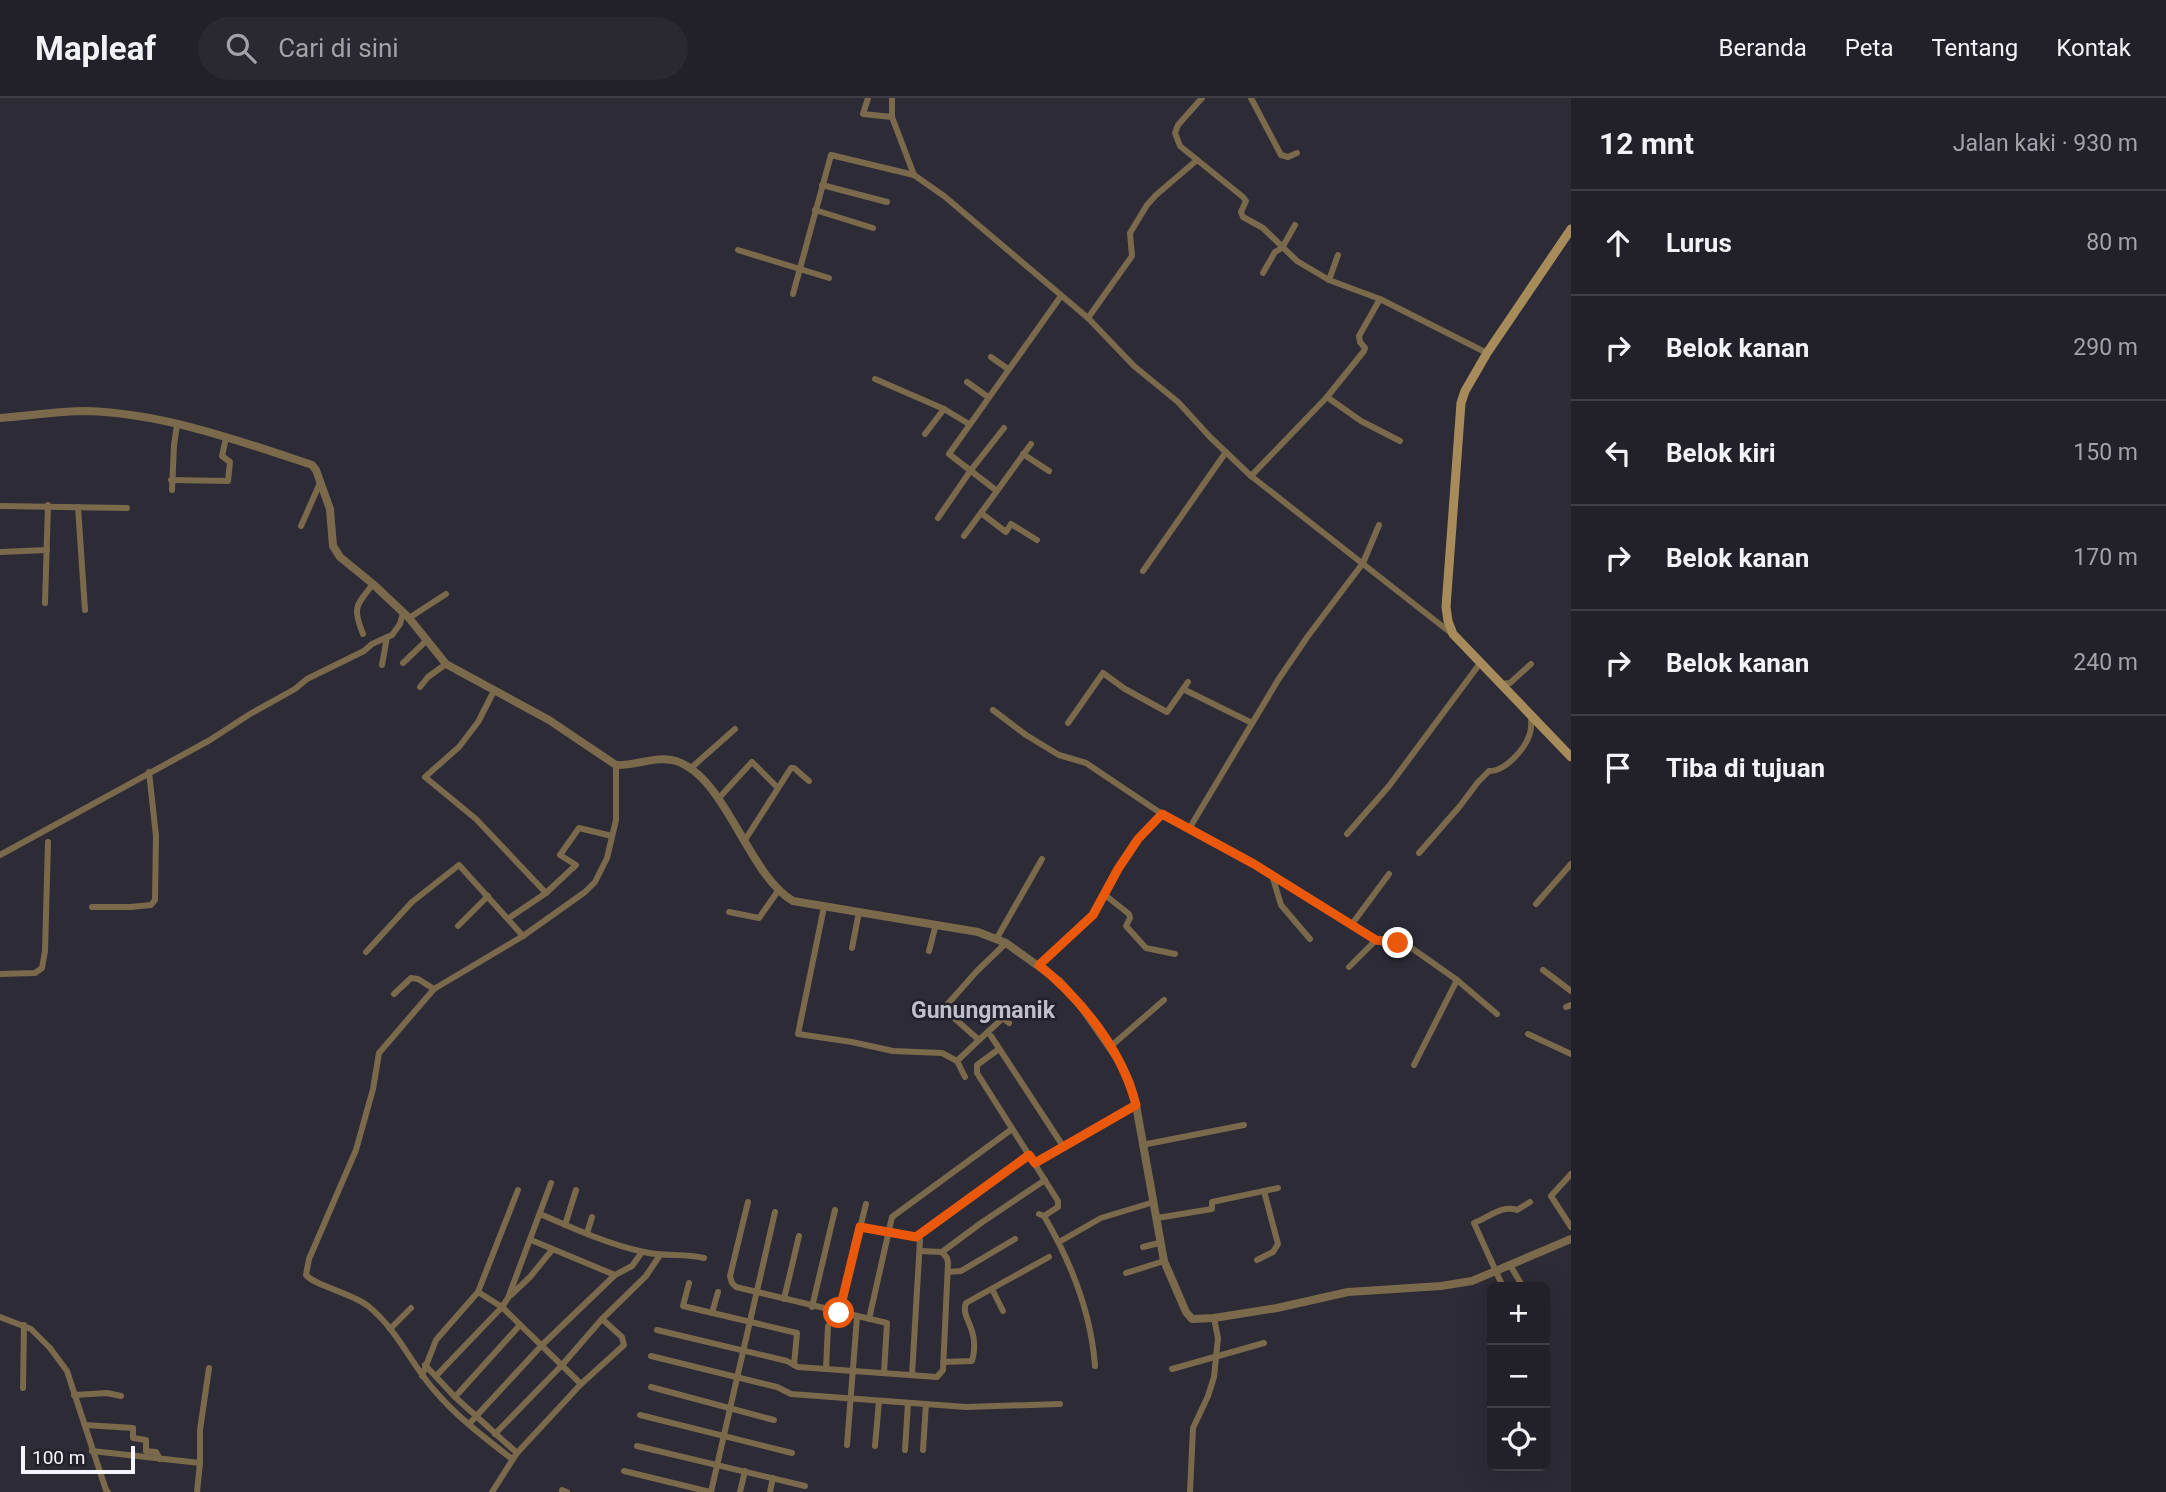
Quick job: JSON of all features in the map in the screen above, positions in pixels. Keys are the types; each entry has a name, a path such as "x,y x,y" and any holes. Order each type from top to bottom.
{"main road":[{"path":"1571,229 1487,353 1465,391 1458,421 1446,607 1453,634 1571,757"}],"street":[{"path":"868,98 863,114 892,117"},
{"path":"892,98 892,117 914,175"},
{"path":"1202,98 1178,125 1175,133 1180,145 1243,197 1243,217 1263,228 1297,261 1329,281 1380,299 1487,353"},
{"path":"1251,98 1281,155 1288,157 1297,153"},
{"path":"793,294 831,155 914,175 944,196 1087,318 1134,366 1178,401 1251,476 1453,634"},
{"path":"1087,318 1132,256 1130,233 1147,205 1197,160"},
{"path":"822,185 887,202"},
{"path":"815,210 873,228"},
{"path":"1263,274 1275,251 1282,248 1295,225"},
{"path":"738,250 829,278"},
{"path":"1329,281 1338,255"},
{"path":"997,491 948,454 1061,296"},
{"path":"1251,476 1327,397 1364,351 1359,336 1380,299"},
{"path":"991,357 1008,369"},
{"path":"875,379 944,409 970,424"},
{"path":"967,382 988,397"},
{"path":"1327,397 1352,416 1400,442"},
{"path":"925,435 944,409"},
{"path":"0,418 86,411 151,418 312,465 321,480 330,509 333,546 340,557 406,616 446,664 549,720 617,765 629,766 665,759 691,768 718,799 778,891 793,901 936,924 1002,940 1039,965 1071,993 1110,1047 1130,1083 1157,1218 1159,1243 1164,1261 1189,1317 1196,1320 1278,1308 1348,1292 1441,1286 1472,1281 1571,1239"},
{"path":"172,490 177,425"},
{"path":"938,518 1004,428"},
{"path":"171,480 228,481 230,462 222,456 226,438"},
{"path":"964,536 1031,444"},
{"path":"1143,571 1226,452"},
{"path":"1023,454 1049,471"},
{"path":"301,526 321,480"},
{"path":"45,603 48,505"},
{"path":"0,506 127,508"},
{"path":"78,507 85,610"},
{"path":"981,513 1006,532 1011,524 1037,540"},
{"path":"1189,829 1308,636 1363,562 1379,525"},
{"path":"0,552 47,550"},
{"path":"363,634 356,617 356,607 373,584"},
{"path":"0,855 210,740 250,714 295,690 307,679 355,657 392,635 406,616 446,594"},
{"path":"382,665 387,637"},
{"path":"403,663 427,640"},
{"path":"1348,834 1389,786 1481,662"},
{"path":"420,687 428,677 446,664"},
{"path":"1501,684 1510,683 1531,664"},
{"path":"1069,723 1103,673 1125,689 1167,712 1185,686 1252,723"},
{"path":"494,691 478,722 459,747 425,777 476,818 546,893"},
{"path":"993,710 1059,755 1086,763 1162,814 1272,875 1376,940 1398,943 1413,949 1457,980 1497,1014"},
{"path":"1419,853 1456,812 1478,782 1489,771 1496,772 1502,768 1520,750 1530,735 1531,715"},
{"path":"691,768 735,729"},
{"path":"718,799 752,762 778,787"},
{"path":"514,1456 469,1424 436,1393 390,1329 368,1306 343,1291 311,1280 306,1275 309,1259 356,1150 373,1089 379,1054 434,989 523,936 595,882 607,858 616,820 617,765"},
{"path":"745,839 793,767 809,781"},
{"path":"92,907 151,905 155,900 156,836 149,772"},
{"path":"1039,965 1093,915 1138,839 1162,814"},
{"path":"509,918 546,893 576,865 560,855 579,828 612,836"},
{"path":"0,974 35,973 42,968 45,951 48,842"},
{"path":"979,1040 966,1031 945,1007 1002,940 1042,859"},
{"path":"1536,904 1571,864"},
{"path":"366,952 412,902 459,865 523,936"},
{"path":"1352,924 1389,874"},
{"path":"1272,875 1281,905 1310,939"},
{"path":"729,912 760,918 778,891"},
{"path":"1105,895 1129,914 1126,927 1145,947 1175,954"},
{"path":"458,926 488,896"},
{"path":"824,907 797,1034 893,1051 935,1052 957,1061 965,1077"},
{"path":"852,948 859,912"},
{"path":"929,951 936,924"},
{"path":"1349,967 1376,940"},
{"path":"1544,970 1571,991"},
{"path":"394,994 411,978 418,979 434,989"},
{"path":"1415,1065 1457,980"},
{"path":"1110,1047 1164,1000"},
{"path":"957,1061 1003,1018 1009,1023"},
{"path":"1528,1034 1571,1054"},
{"path":"991,1036 1063,1146"},
{"path":"999,1049 977,1065 977,1073 1059,1205 1041,1215 1059,1242 1080,1292 1094,1345 1095,1366"},
{"path":"1035,1163 1136,1105"},
{"path":"1142,1144 1244,1125"},
{"path":"869,1319 892,1217 1012,1129"},
{"path":"916,1237 1029,1155"},
{"path":"1571,1174 1551,1196 1571,1227"},
{"path":"920,1251 942,1252 1045,1180"},
{"path":"436,1376 508,1298 551,1183"},
{"path":"1157,1218 1212,1209 1212,1202 1278,1188"},
{"path":"565,1225 576,1189"},
{"path":"422,1376 436,1340 478,1292 517,1190"},
{"path":"1257,1260 1273,1252 1278,1244 1264,1191"},
{"path":"748,1202 730,1276 732,1283 736,1287 757,1293 887,1323 884,1373"},
{"path":"1059,1242 1101,1218 1154,1202"},
{"path":"1501,1282 1474,1223 1498,1210 1510,1207 1517,1210 1530,1202"},
{"path":"839,1313 866,1204"},
{"path":"812,1307 835,1210"},
{"path":"624,1471 710,1492 775,1212"},
{"path":"540,1214 642,1252 660,1255 689,1254 704,1258"},
{"path":"587,1233 592,1217"},
{"path":"860,1227 920,1240 912,1375"},
{"path":"784,1299 799,1236"},
{"path":"947,1272 961,1271 1015,1239"},
{"path":"531,1240 615,1275"},
{"path":"1143,1247 1159,1243"},
{"path":"508,1298 552,1250"},
{"path":"469,1424 542,1345 615,1275 632,1266 642,1252"},
{"path":"657,1330 787,1361 798,1367 937,1377 942,1373 947,1272 947,1258 942,1252"},
{"path":"495,1434 563,1364 602,1319 646,1276 660,1255"},
{"path":"943,1362 972,1361 973,1332 964,1306 1049,1256"},
{"path":"1126,1273 1164,1261"},
{"path":"1510,1265 1520,1282"},
{"path":"682,1306 689,1283"},
{"path":"992,1289 1003,1311"},
{"path":"478,1292 502,1307 581,1384"},
{"path":"712,1313 718,1292"},
{"path":"673,1304 797,1333"},
{"path":"390,1329 411,1308"},
{"path":"0,1317 24,1325 50,1348 68,1371 92,1451 108,1492"},
{"path":"847,1445 857,1317"},
{"path":"1190,1492 1193,1428 1214,1377 1218,1338 1214,1318"},
{"path":"492,1492 514,1456 581,1384 624,1345 622,1337 602,1319"},
{"path":"794,1365 799,1323"},
{"path":"23,1388 24,1325"},
{"path":"455,1397 520,1325"},
{"path":"825,1369 828,1326"},
{"path":"1172,1369 1264,1343"},
{"path":"650,1356 777,1387 791,1394 966,1407 1060,1404"},
{"path":"425,1365 514,1456"},
{"path":"197,1492 200,1430 209,1368"},
{"path":"651,1387 774,1420"},
{"path":"74,1395 107,1393 121,1396"},
{"path":"875,1446 879,1401"},
{"path":"905,1450 908,1403"},
{"path":"923,1450 926,1404"},
{"path":"640,1415 792,1453"},
{"path":"85,1425 133,1429 133,1438 146,1440 146,1451 156,1452 160,1459"},
{"path":"637,1446 805,1486"},
{"path":"92,1451 200,1463"},
{"path":"740,1492 745,1471"},
{"path":"770,1492 773,1478"}],"district":[{"name":"Gunungmanik","path":"983,1010"}],"route":[{"path":"839,1313 860,1227 916,1237 1029,1155 1035,1163 1136,1105 1130,1083 1110,1047 1071,993 1039,965 1093,915 1138,839 1162,814 1254,864 1376,940 1398,943"}]}
